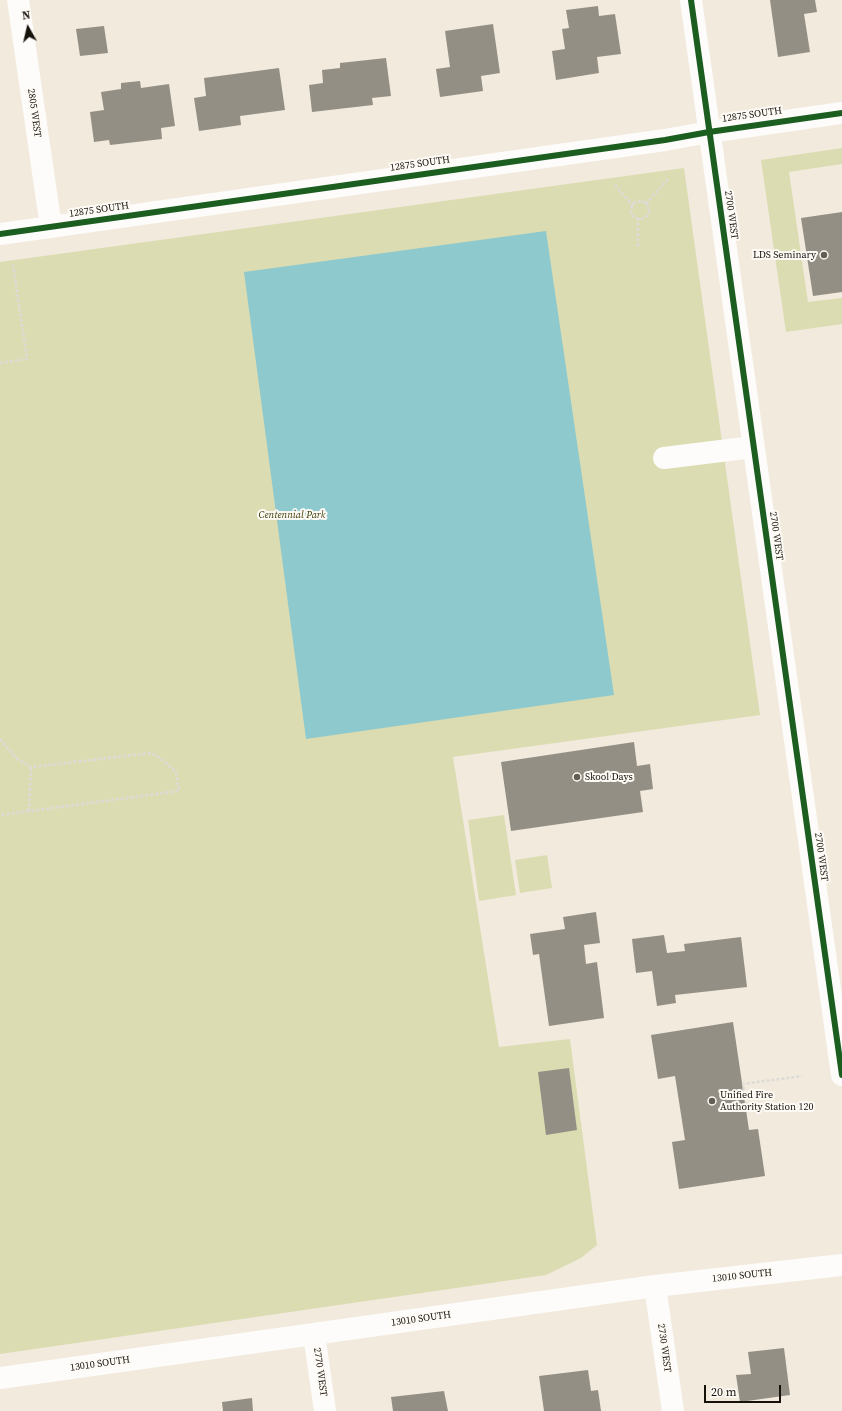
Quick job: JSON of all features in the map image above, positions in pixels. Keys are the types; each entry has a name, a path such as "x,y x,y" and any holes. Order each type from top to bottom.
{"street":[{"name":"2805 WEST","path":"18,0 51,227"},
{"name":"2700 WEST","path":"691,0 753,447 840,1048 842,1075"},
{"name":"12875 SOUTH","path":"0,234 664,140 842,113"},
{"path":"664,458 753,447"},
{"name":"13010 SOUTH","path":"0,1378 655,1286 842,1264"},
{"name":"2730 WEST","path":"655,1286 673,1411"},
{"name":"2770 WEST","path":"314,1334 325,1411"}],"path":[{"path":"646,204 669,178"},
{"path":"615,185 633,205"},
{"path":"641,201 649,208 648,214 644,218 638,219 633,216 633,205 641,201"},
{"path":"638,219 638,246"},
{"path":"0,363 27,359 13,265"},
{"path":"0,739 16,758 30,768 152,752 176,772 179,790 0,815"},
{"path":"29,811 30,768"},
{"path":"747,1110 743,1084 802,1076"}],"green space":[{"path":"842,148 842,164 789,172 808,302 842,298 842,324 786,332 761,160"},
{"name":"Centennial Park","path":"684,168 760,715 453,757 499,1047 570,1039 597,1245 581,1258 546,1275 0,1354 0,262"},
{"path":"504,815 516,895 479,901 468,820"},
{"path":"547,855 552,888 520,893 515,860"}],"water":[{"path":"546,231 614,695 306,739 244,272"}],"building":[{"path":"770,0 815,0 817,12 804,14 810,52 778,57"},
{"path":"598,6 599,16 615,14 621,54 597,57 599,73 556,80 552,51 565,49 562,29 569,28 566,10"},
{"path":"493,24 500,73 481,76 483,91 440,97 436,69 450,67 445,31"},
{"path":"104,26 108,53 80,56 76,29"},
{"path":"386,58 391,96 372,98 373,105 312,112 309,85 323,83 322,70 340,68 340,63"},
{"path":"279,68 285,110 240,116 241,125 199,131 194,98 206,96 204,78"},
{"path":"140,81 141,88 169,84 175,126 161,128 162,139 110,145 109,140 94,142 90,112 104,110 101,92 121,89 121,83"},
{"name":"LDS Seminary","path":"842,212 842,292 813,296 801,218"},
{"name":"Skool Days","path":"634,742 637,766 650,764 653,789 640,791 643,812 511,831 501,762"},
{"path":"596,912 600,943 584,945 586,964 597,962 604,1018 549,1026 539,954 533,955 530,934 565,929 563,917"},
{"path":"664,935 667,953 685,951 684,944 741,937 747,987 675,995 676,1003 657,1006 652,971 636,973 632,939"},
{"name":"Unified Fire Authority Station 120","path":"733,1022 749,1130 758,1129 765,1176 679,1189 672,1142 685,1140 675,1076 658,1079 651,1035"},
{"path":"569,1068 577,1130 546,1135 538,1072"},
{"path":"784,1348 790,1395 740,1402 736,1375 751,1374 748,1352"},
{"path":"588,1370 591,1391 598,1390 601,1411 544,1411 539,1376"},
{"path":"444,1391 448,1411 393,1411 391,1397"},
{"path":"252,1398 253,1411 223,1411 222,1402"}],"cycle path":[{"path":"691,0 842,1075"},
{"path":"0,234 665,140 709,132 842,113"}],"place":[{"name":"LDS Seminary","path":"824,255"},
{"name":"Skool Days","path":"577,777"},
{"name":"Unified Fire Authority Station 120","path":"712,1101"}]}
